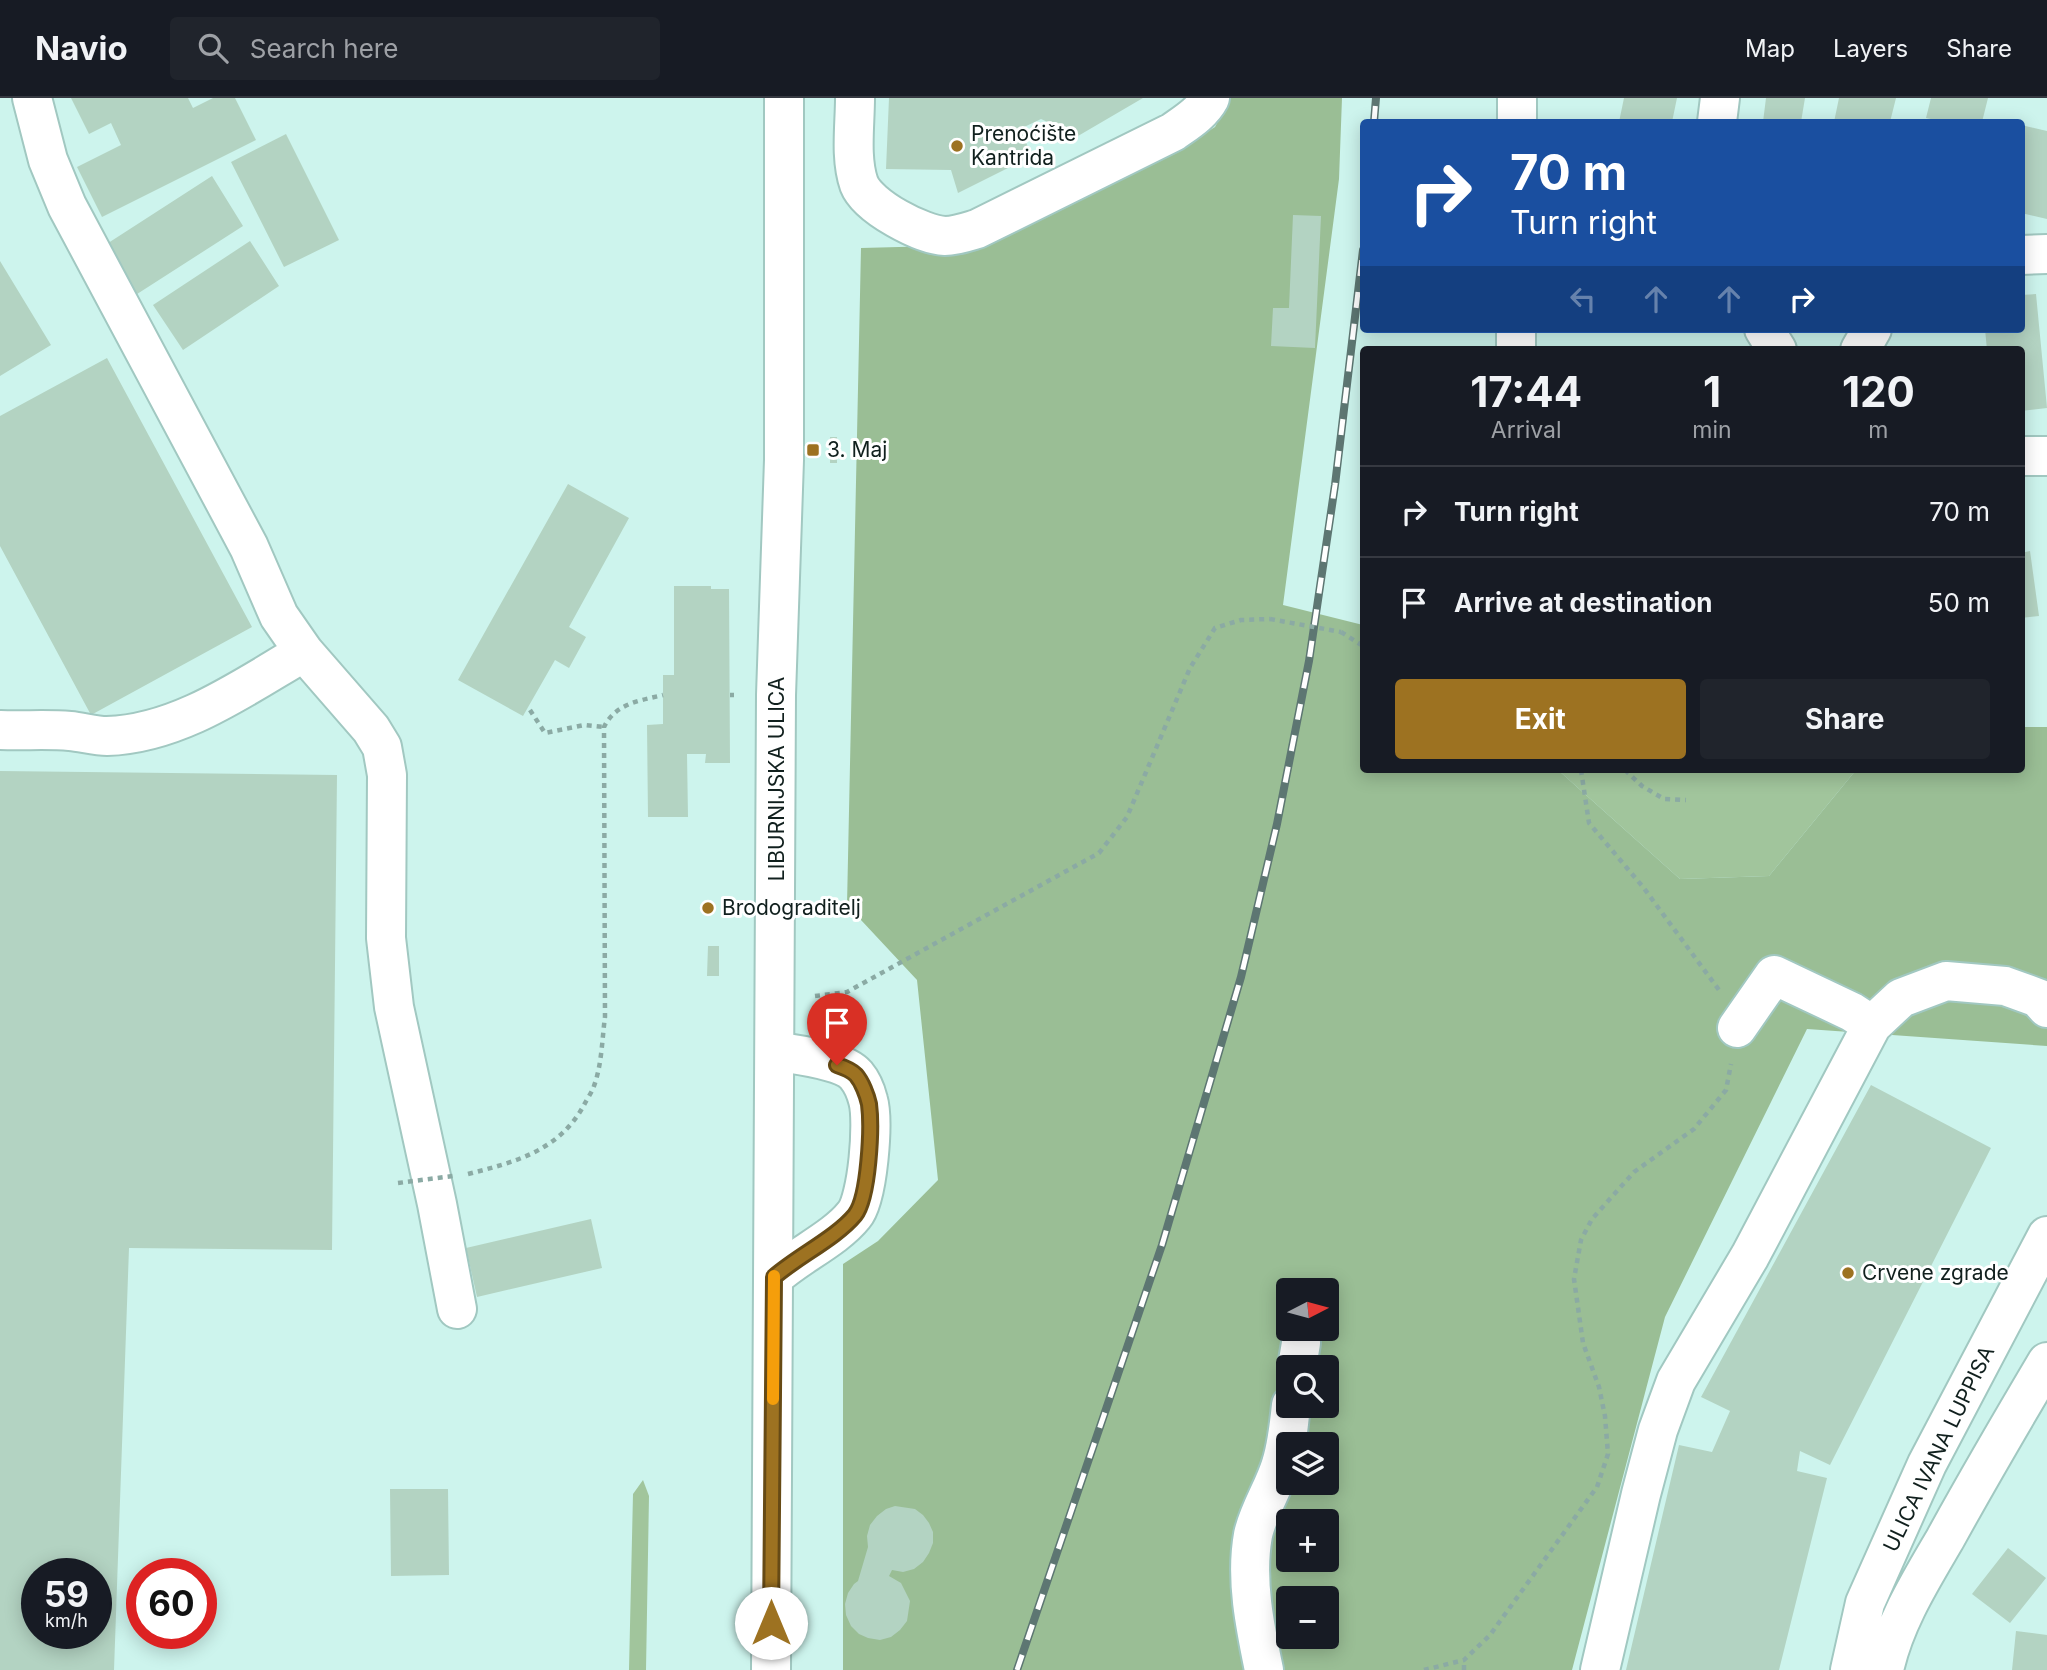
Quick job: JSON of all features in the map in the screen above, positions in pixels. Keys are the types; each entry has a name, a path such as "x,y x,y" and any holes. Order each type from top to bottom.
{"main road":[{"path":"32,98 48,160 67,206 249,547 279,616 304,652 371,729 382,747 387,775 386,938 394,1007 457,1309"},
{"name":"LIBURNIJSKA ULICA","path":"771,1670 776,695 784,446 784,98"},
{"path":"855,98 855,161 860,188 882,209 924,230 944,236 977,229 1172,132 1192,119 1210,98"},
{"path":"1517,98 1517,119"},
{"path":"1717,119 1720,98"},
{"path":"2025,255 2047,254"},
{"path":"2025,456 2047,456"},
{"path":"0,730 69,731 106,736 139,733 188,716 304,652"},
{"path":"1737,1028 1774,975 1852,1012 1872,1025"},
{"path":"1600,1670 1641,1494 1658,1430 1676,1381 1750,1256 1872,1025 1901,998 1946,981 2005,986 2038,998 2047,1008"},
{"path":"774,1277 798,1257 839,1230 855,1214 864,1188 870,1132 868,1101 856,1075 837,1065 775,1052"},
{"name":"ULICA IVANA LUPPISA","path":"1850,1670 1865,1603 1922,1477 2047,1236"},
{"path":"1884,1670 1911,1600 1988,1461 2047,1362"},
{"path":"1264,1670 1251,1592 1251,1557 1254,1533 1281,1465 1290,1418"}],"path":[{"path":"815,996 847,992 1099,853 1127,817 1190,668 1215,628 1241,620 1270,619 1341,632 1360,644"},
{"path":"470,1174 547,1147 577,1118 594,1087 605,1017 604,727 610,715 621,707 663,695"},
{"path":"530,710 545,733 584,725 604,727"},
{"path":"1424,1670 1464,1660 1490,1635 1597,1487 1608,1454 1605,1416 1599,1387 1583,1343 1574,1279 1581,1240 1592,1219 1634,1172 1694,1129 1726,1090 1737,1028 1725,998 1643,887 1589,823 1581,773"},
{"path":"1628,773 1642,786 1664,799 1686,800"},
{"path":"398,1183 453,1176"},
{"path":"1464,1660 1464,1670"}],"green space":[{"path":"1230,98 1342,98 1339,179 1283,605 1360,624 1360,773 1561,773 1680,879 1769,876 1854,773 2025,773 2025,727 2047,727 2047,1046 1807,1029 1665,1317 1572,1670 843,1670 843,1264 878,1241 938,1180 917,980 847,905 861,248 937,246 1174,152 1215,127"},
{"path":"1561,773 1854,773 1769,876 1680,879"},
{"path":"643,1480 649,1496 646,1670 629,1670 633,1494"}],"building":[{"path":"71,98 188,98 193,108 213,98 235,98 256,140 102,217 77,167 121,145 111,123 89,134"},
{"name":"Prenoćište Kantrida","path":"889,98 1143,98 1078,136 1041,119 1020,129 1032,156 958,193 951,170 886,169"},
{"path":"1624,98 1677,98 1673,119 1620,119"},
{"path":"1766,98 1805,98 1802,119 1763,119"},
{"path":"1839,98 1896,98 1891,119 1835,119"},
{"path":"1931,98 1988,98 1983,119 1926,118"},
{"path":"2025,126 2047,131 2047,219 2025,214"},
{"path":"286,134 339,240 284,267 231,162"},
{"path":"212,176 243,226 134,296 102,247"},
{"path":"1293,215 1321,216 1315,348 1271,346 1273,308 1289,308"},
{"path":"250,241 279,286 183,350 153,305"},
{"path":"0,261 51,345 0,376"},
{"path":"2036,294 2047,408 2025,411 2025,346 1987,346 1985,333 2025,333 2025,295"},
{"path":"107,358 252,627 91,715 0,546 0,416"},
{"path":"830,437 837,437 837,463 830,463"},
{"path":"568,484 629,518 569,627 586,637 569,668 555,660 523,716 458,680"},
{"path":"2030,551 2039,616 2025,618 2025,552"},
{"path":"674,586 729,589 730,763 705,763 706,754 687,754 688,817 648,817 647,725 663,724 663,675 674,675"},
{"path":"0,771 337,775 332,1250 129,1248 114,1670 0,1670"},
{"path":"708,946 719,946 719,976 707,976"},
{"name":"Crvene zgrade","path":"1871,1085 1991,1148 1830,1465 1800,1451 1797,1471 1827,1478 1779,1670 1626,1670 1679,1445 1712,1452 1730,1411 1701,1397"},
{"path":"591,1219 602,1268 477,1297 466,1248"},
{"path":"390,1489 448,1489 449,1575 391,1576"},
{"path":"895,1506 915,1509 923,1515 933,1532 933,1543 923,1562 914,1569 903,1572 892,1570 889,1576 901,1583 910,1601 907,1621 891,1637 880,1640 859,1634 851,1626 845,1604 848,1593 858,1581 868,1547 870,1525 886,1509"},
{"path":"2008,1548 2046,1578 2010,1623 1972,1594"},
{"path":"2016,1631 2047,1635 2047,1670 2012,1670"}],"railway":[{"path":"1374,119 1376,98"},
{"path":"1017,1670 1162,1245 1241,977 1277,824 1309,661 1335,485 1360,275"}],"slow traffic":[{"path":"773,1399 774,1276"}],"place":[{"name":"Prenoćište Kantrida","path":"957,146"},
{"name":"3. Maj","path":"813,450"},
{"name":"Brodograditelj","path":"708,908"},
{"name":"Crvene zgrade","path":"1848,1273"}],"route":[{"path":"771,1623 774,1277 798,1257 839,1230 855,1214 860,1205 868,1159 868,1101 856,1075 837,1065"}]}
